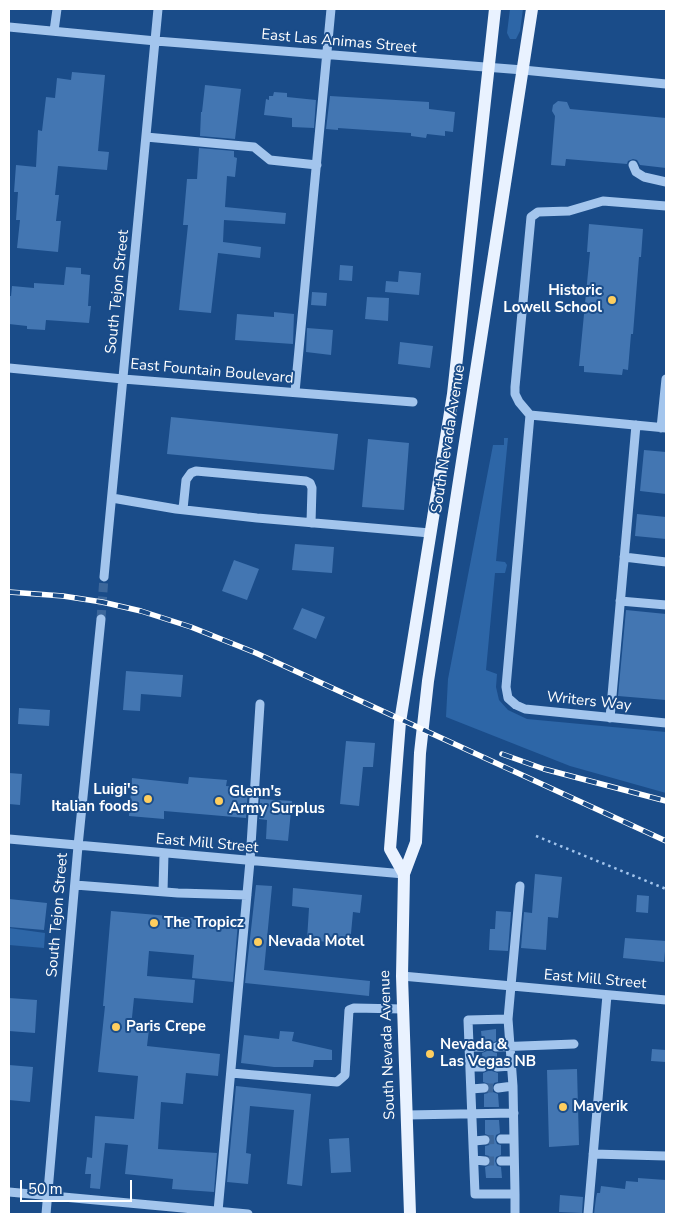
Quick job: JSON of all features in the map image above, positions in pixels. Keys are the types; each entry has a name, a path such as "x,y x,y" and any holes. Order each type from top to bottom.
{"main road":[{"name":"South Nevada Avenue","path":"404,874 390,849 400,722 453,394 494,9"},
{"name":"South Nevada Avenue","path":"410,1214 402,976 404,874 416,842 420,753 428,681 532,9"}],"street":[{"path":"54,31 57,9"},
{"name":"South Tejon Street","path":"104,577 158,9"},
{"path":"295,392 331,9"},
{"name":"East Las Animas Street","path":"9,27 156,42 523,70 666,84"},
{"path":"146,137 254,147 270,160 317,165"},
{"path":"633,165 636,172 644,178 666,182"},
{"path":"666,206 604,201 569,211 538,212 532,217 515,394 530,415 664,428 666,379"},
{"name":"East Fountain Boulevard","path":"9,368 413,402"},
{"name":"Writers Way","path":"530,415 506,688 508,698 525,709 666,723"},
{"path":"610,718 636,425"},
{"path":"183,509 186,480 191,473 306,481 310,483 312,488 311,523"},
{"path":"112,498 183,509 311,523 430,532"},
{"path":"624,557 666,562"},
{"path":"620,601 666,605"},
{"name":"South Tejon Street","path":"46,1214 100,619"},
{"path":"223,1213 231,1073 250,861 260,704"},
{"name":"East Mill Street","path":"9,839 404,874"},
{"path":"163,892 164,854"},
{"path":"75,886 247,895"},
{"path":"515,1214 514,1113 508,1019 520,886"},
{"name":"East Mill Street","path":"402,976 666,1000"},
{"path":"588,1214 607,994"},
{"path":"231,1073 337,1082 345,1076 349,1010 354,1008 403,1009"},
{"path":"508,1019 468,1020 475,1194 515,1194"},
{"path":"496,1046 574,1044"},
{"path":"470,1047 482,1046"},
{"path":"497,1067 511,1066"},
{"path":"470,1067 483,1068"},
{"path":"498,1088 513,1086"},
{"path":"471,1089 484,1088"},
{"path":"407,1115 472,1112 514,1113"},
{"path":"500,1139 513,1139"},
{"path":"474,1141 485,1140"},
{"path":"593,1154 666,1156"},
{"path":"474,1160 485,1161"},
{"path":"501,1161 514,1161"},
{"path":"9,1192 166,1211 248,1214"}],"path":[{"path":"536,836 666,889"}],"shaded area":[{"path":"510,9 523,9 520,31 516,39 510,39 507,33"},
{"path":"504,438 508,438 496,561 505,562 507,565 505,573 495,573 486,670 497,674 496,687 499,700 508,710 527,719 666,732 666,793 570,766 446,717 448,679 493,445 504,445"},
{"path":"9,928 45,933 44,948 9,945"}],"building":[{"path":"72,72 105,75 98,151 109,152 107,170 58,166 55,195 59,195 56,221 61,221 58,252 17,248 20,220 16,220 18,192 14,192 16,165 36,167 38,130 42,131 46,97 55,98 57,78 71,80"},
{"path":"205,85 241,89 235,139 200,136"},
{"path":"274,92 287,93 287,97 316,100 314,128 292,127 292,118 264,115 266,99 269,100 269,96 273,96"},
{"path":"330,96 429,102 429,109 455,112 453,132 445,131 445,136 427,134 426,138 411,136 411,133 338,128 338,130 326,129"},
{"path":"558,101 567,102 570,109 666,118 666,168 640,165 637,160 633,159 628,161 627,164 566,159 565,166 551,165 555,116 552,111 553,105"},
{"path":"199,148 234,151 234,157 237,158 235,177 227,176 225,207 286,213 285,224 224,220 223,242 261,247 260,258 218,253 211,313 179,310 188,225 183,225 187,179 197,179"},
{"name":"Historic Lowell School","path":"589,224 643,229 628,370 623,369 622,375 584,372 584,366 579,366 590,252 587,252"},
{"path":"340,265 353,266 352,281 339,280"},
{"path":"66,267 81,268 81,274 90,275 88,306 91,306 89,323 46,320 45,330 27,329 27,326 9,324 9,296 11,296 12,286 34,288 34,283 64,285"},
{"path":"399,271 421,273 419,295 385,292 386,281 398,282"},
{"path":"312,292 327,293 326,306 311,305"},
{"path":"367,297 389,298 388,321 365,319"},
{"path":"274,312 294,314 293,344 235,340 237,314 274,317"},
{"path":"307,328 333,330 331,355 306,352"},
{"path":"400,342 433,346 430,368 398,364"},
{"path":"171,417 338,434 334,470 167,454"},
{"path":"368,439 409,443 404,510 362,507"},
{"path":"644,450 666,452 666,494 640,491"},
{"path":"637,514 666,517 666,539 635,536"},
{"path":"295,544 334,547 332,573 292,570"},
{"path":"234,560 259,569 247,600 222,591"},
{"path":"302,608 325,617 316,639 293,629"},
{"path":"626,610 666,614 666,700 618,696"},
{"path":"126,671 183,675 181,697 141,694 140,711 123,710"},
{"path":"19,708 50,710 49,726 18,724"},
{"path":"346,741 375,743 373,767 363,767 359,806 340,804"},
{"path":"9,773 22,774 20,805 9,804"},
{"path":"189,777 227,780 226,786 248,788 246,818 164,811 164,819 129,816 132,778 188,784"},
{"path":"260,799 292,801 288,841 266,839 267,820 259,819"},
{"path":"535,874 562,877 558,918 548,917 546,950 521,948 524,912 532,913"},
{"name":"Nevada Motel","path":"256,885 272,886 264,970 370,981 369,996 245,983"},
{"path":"293,888 362,895 360,913 353,912 350,944 307,940 309,908 292,906"},
{"path":"637,895 649,896 648,913 636,912"},
{"path":"9,899 47,903 44,930 9,927"},
{"path":"111,911 238,922 233,982 192,978 194,955 149,951 147,976 195,980 193,1003 134,998 131,1027 149,1029 147,1046 220,1054 218,1076 186,1073 183,1104 161,1102 158,1149 217,1153 214,1192 172,1189 173,1179 125,1174 128,1145 105,1143 100,1189 90,1188 91,1174 85,1174 87,1157 92,1158 95,1116 134,1119 138,1076 98,1072 105,1006 103,1006"},
{"path":"496,911 511,912 508,951 489,950 490,929 495,929"},
{"path":"625,938 666,941 664,962 623,958"},
{"path":"9,998 37,1000 35,1033 9,1031"},
{"path":"496,1029 496,1041 491,1044 490,1048 493,1052 497,1053 497,1061 493,1062 491,1067 492,1071 498,1073 498,1082 494,1083 492,1088 493,1092 498,1094 499,1107 484,1107 484,1094 488,1093 490,1088 489,1084 483,1082 483,1073 488,1071 489,1067 487,1062 483,1061 482,1053 487,1051 488,1047 486,1042 482,1041 481,1031"},
{"path":"280,1031 294,1032 292,1041 332,1050 332,1060 314,1060 313,1067 274,1067 241,1063 244,1035 279,1039"},
{"path":"652,1049 666,1050 666,1062 651,1061"},
{"path":"9,1065 33,1067 30,1102 9,1100"},
{"name":"Maverik","path":"577,1069 579,1145 549,1147 547,1070"},
{"path":"236,1086 311,1094 302,1186 287,1184 294,1110 250,1106 246,1153 251,1154 248,1184 227,1182"},
{"path":"485,1120 499,1120 500,1133 496,1135 495,1139 497,1144 501,1145 501,1155 496,1157 495,1161 497,1166 501,1167 502,1178 486,1178 485,1167 490,1165 491,1161 489,1156 485,1155 485,1146 489,1145 491,1140 490,1136 485,1134"},
{"path":"349,1138 351,1172 331,1173 329,1139"},
{"path":"638,1178 666,1180 666,1214 594,1214 597,1193 600,1193 601,1186 625,1189 626,1181 638,1182"},
{"path":"560,1195 583,1197 582,1213 559,1212"}],"tunnel":[{"path":"101,619 104,577"},
{"path":"484,1088 498,1088"},
{"path":"485,1140 501,1139"},
{"path":"485,1161 501,1161"}],"railway":[{"path":"9,592 63,596 102,602 141,611 191,627 256,653 666,841"},
{"path":"502,754 544,769 666,801"}],"place":[{"name":"Historic Lowell School","path":"612,300"},
{"name":"Luigi's Italian foods","path":"148,799"},
{"name":"Glenn's Army Surplus","path":"219,801"},
{"name":"The Tropicz","path":"154,923"},
{"name":"Nevada Motel","path":"258,942"},
{"name":"Paris Crepe","path":"116,1027"},
{"name":"Nevada & Las Vegas NB","path":"430,1054"},
{"name":"Maverik","path":"563,1107"}]}
